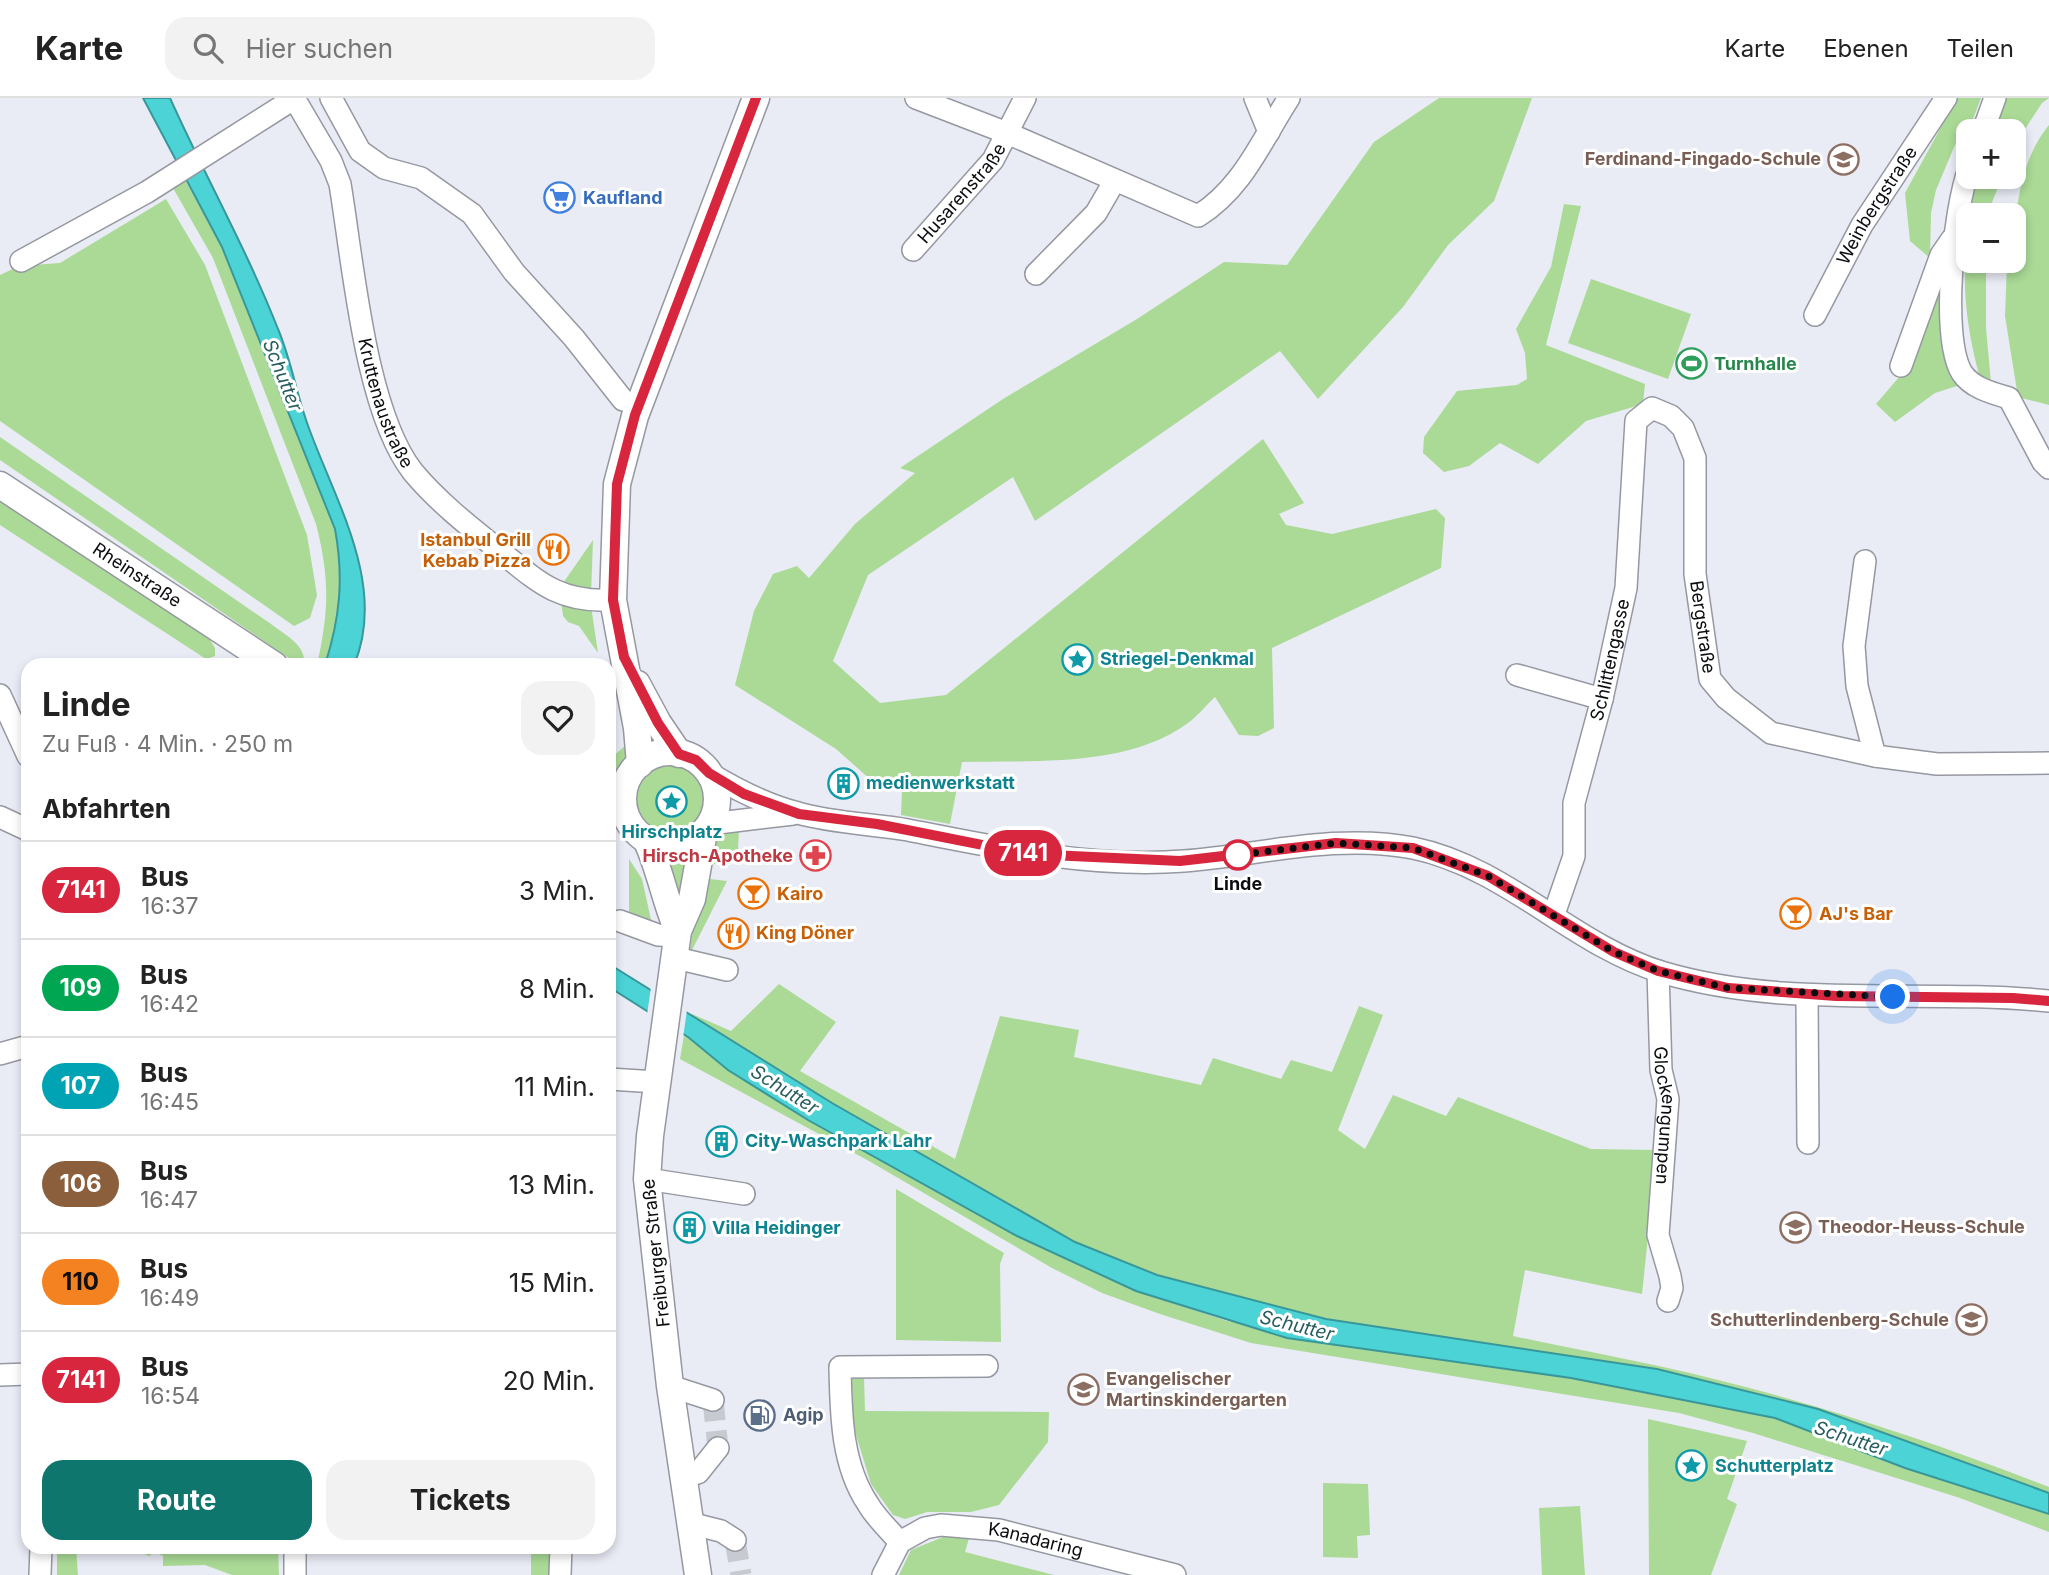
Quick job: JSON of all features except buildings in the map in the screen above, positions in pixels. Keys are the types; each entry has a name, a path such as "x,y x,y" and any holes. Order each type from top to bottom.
{"main road":[{"path":"625,781 665,753 679,754 696,760 709,773 717,799 707,828 691,841 676,846 660,845 629,830 623,800 625,781 637,728 613,600 617,484 635,415 755,98"},
{"name":"Rheinstraße","path":"0,485 260,658"},
{"path":"624,657 658,723 679,754"},
{"name":"Freiburger Straße","path":"698,1575 670,1386 647,1179 657,1082 677,948 692,899 707,828"},
{"name":"Freiburger Straße","path":"629,830 661,874 677,948"}],"street":[{"name":"Kruttenaustraße","path":"21,261 166,180 294,98 331,161 340,184 372,373 389,428 412,470 441,501 546,589 596,601 613,600"},
{"path":"331,98 360,151 384,168 421,178 472,214 514,272 574,338 622,400"},
{"name":"Husarenstraße","path":"916,98 1007,133 1114,182 1198,216 1227,195 1240,180 1269,132"},
{"path":"1007,133 1025,98"},
{"path":"1255,98 1269,132"},
{"path":"1269,132 1289,98"},
{"name":"Weinbergstraße","path":"1815,316 1862,225 1946,98"},
{"path":"1987,119 1995,98"},
{"name":"Husarenstraße","path":"914,250 993,160 1007,133"},
{"path":"1037,274 1096,213 1114,182"},
{"path":"1961,189 1952,239 1952,336 1958,365 1971,383 2009,398 2043,462 2049,468"},
{"path":"1901,366 1941,255 1952,239"},
{"name":"Schlittengasse","path":"1554,914 1574,856 1574,803 1602,699 1626,588 1636,421 1652,408"},
{"name":"Bergstraße","path":"1652,408 1671,416 1683,428 1695,458 1695,574 1710,679 1726,698 1771,733 1875,756 1937,764 2049,763"},
{"path":"1866,561 1854,646 1857,686 1875,756"},
{"path":"1517,675 1602,699"},
{"path":"0,695 21,741"},
{"path":"709,773 744,794 799,814 877,824 1028,854 1136,862 1180,861 1336,843 1413,848 1488,876 1614,952 1658,971 1728,988 1807,995 2013,998 2049,1001"},
{"path":"707,828 799,814"},
{"path":"0,817 21,827"},
{"path":"620,921 658,935 677,948 727,970"},
{"name":"Glockengumpen","path":"1658,971 1661,1070 1668,1112 1658,1235 1672,1288 1668,1301"},
{"path":"1807,995 1808,1143"},
{"path":"0,1054 21,1048"},
{"path":"616,1079 657,1082"},
{"path":"647,1179 744,1194"},
{"path":"883,1575 900,1542 867,1504 853,1470 841,1426 840,1367 987,1366"},
{"path":"0,1375 21,1374"},
{"path":"670,1386 713,1401"},
{"path":"682,1476 698,1473 718,1448"},
{"path":"689,1523 721,1531 735,1540"},
{"name":"Kanadaring","path":"900,1542 925,1528 941,1525 984,1527 1175,1575"},
{"path":"40,1575 41,1554"},
{"path":"295,1554 295,1575"},
{"path":"560,1575 561,1554"}],"green space":[{"path":"1439,98 1532,98 1494,201 1448,245 1403,307 1318,399 1280,351 1035,521 1013,477 868,575 833,661 880,703 946,695 1263,439 1304,503 1279,514 1286,525 1332,534 1436,509 1445,518 1441,568 1272,648 1274,728 1258,736 1239,735 1215,697 1188,723 1164,738 1137,748 1079,759 962,762 950,824 901,815 902,790 871,780 836,749 735,685 754,611 773,574 797,566 809,578 855,524 915,473 900,468 1003,399 1137,319 1224,262 1287,265 1374,142"},
{"path":"1957,98 1981,98 1973,119 1956,119 1956,142 1936,190 1931,213 1930,258 1910,241 1905,193"},
{"path":"2005,98 2049,98 2042,103 2026,128 2026,119 1998,119"},
{"path":"2049,125 2049,405 2018,397 2005,316 2007,273 2026,273 2026,203 2018,203 2020,189 2026,189 2026,169 2039,139"},
{"path":"185,180 222,246 335,529 339,598 327,658 318,658 326,611 326,578 316,524 213,258 173,188"},
{"path":"1975,189 1997,189 1992,203 1973,203"},
{"path":"166,199 205,265 307,535 317,595 310,618 294,626 0,421 0,275 19,266 60,263"},
{"path":"1564,204 1581,206 1546,345 1645,384 1643,404 1586,421 1538,464 1500,443 1469,466 1444,472 1423,453 1424,437 1457,391 1517,385 1527,379 1525,353 1516,329 1551,267"},
{"path":"1941,266 1941,341 1960,385 1935,393 1895,422 1876,404 1906,369"},
{"path":"1965,273 1986,273 1986,328 1991,383 1980,378 1973,352"},
{"path":"1591,279 1691,314 1668,379 1568,343"},
{"path":"0,437 288,637 299,646 304,658 289,658 0,460"},
{"path":"0,497 207,635 215,648 215,656 204,658 0,525"},
{"path":"593,540 591,595 561,586"},
{"path":"561,600 591,606 598,653 579,626 568,622 563,616"},
{"path":"629,742 625,767 616,781 616,754"},
{"path":"664,764 678,764 690,769 700,779 705,798 700,817 690,827 678,832 664,832 652,827 642,817 637,805 637,791 642,779 652,769"},
{"path":"739,828 738,850 731,861 705,866 716,841"},
{"path":"689,856 679,915 668,859"},
{"path":"629,859 642,879 652,924 629,915"},
{"path":"701,878 727,881 689,956"},
{"path":"779,984 836,1022 800,1071 955,1159 1000,1016 1079,1030 1074,1057 1201,1085 1213,1058 1281,1079 1291,1060 1332,1072 1359,1006 1383,1015 1338,1130 1365,1149 1393,1095 1446,1116 1458,1097 1591,1149 1657,1150 1642,1294 1525,1270 1513,1336 1654,1365 1804,1403 2001,1469 2049,1487 2049,1493 1818,1409 1657,1369 1326,1319 1157,1275 1075,1242 832,1103 691,1017 692,1014 731,1031"},
{"path":"684,1035 808,1120 1017,1236 1136,1291 1227,1321 1571,1378 1775,1418 1905,1468 2049,1514 2049,1532 1960,1498 1753,1433 1679,1413 1251,1343 1102,1293 1052,1268 869,1161 680,1059"},
{"path":"896,1189 1004,1253 1000,1264 1001,1342 896,1340"},
{"path":"864,1378 865,1411 1049,1412 1048,1442 999,1505 971,1512 927,1512 905,1519 893,1515 871,1484 853,1425 852,1379"},
{"path":"1648,1419 1747,1441 1727,1499 1737,1504 1711,1575 1649,1575"},
{"path":"1323,1483 1368,1484 1370,1535 1357,1536 1358,1558 1323,1557"},
{"path":"1580,1506 1585,1575 1542,1575 1539,1508"},
{"path":"943,1537 969,1538 965,1552 1054,1575 899,1575 911,1550"},
{"path":"57,1554 76,1554 78,1575 57,1575"},
{"path":"159,1554 278,1554 279,1575 232,1575 205,1565 163,1566 163,1556"},
{"path":"531,1554 554,1554 553,1575 531,1575"}],"water":[{"name":"Schutter","path":"143,98 170,98 253,271 283,342 305,418 344,517 362,576 365,606 363,636 356,658 327,658 339,598 335,529 222,247"},
{"name":"Schutter","path":"616,968 832,1103 1075,1242 1157,1275 1326,1319 1657,1369 1818,1409 2049,1493 2049,1514 1905,1468 1775,1418 1571,1378 1287,1338 1136,1291 1017,1236 808,1120 728,1070 688,1037 616,991"}],"pier":[{"path":"651,987 687,1010 683,1038 647,1015"}],"tunnel":[{"path":"713,1400 718,1448"},
{"path":"735,1540 741,1575"}],"bus line":[{"name":"7141","path":"756,98 635,415 617,484 613,600 624,657 658,723 679,754 696,760 709,773 744,794 799,814 877,824 1028,854 1136,862 1180,861 1336,843 1413,848 1488,876 1614,952 1658,971 1728,988 1807,995 2013,998 2049,1001"}],"place":[{"name":"Ferdinand-Fingado-Schule","path":"1844,159"},
{"name":"Kaufland","path":"560,198"},
{"name":"Turnhalle","path":"1691,364"},
{"name":"Istanbul Grill Kebab Pizza","path":"554,550"},
{"name":"Striegel-Denkmal","path":"1077,659"},
{"name":"medienwerkstatt","path":"843,783"},
{"name":"Hirschplatz","path":"672,802"},
{"name":"Linde","path":"1238,855"},
{"name":"Hirsch-Apotheke","path":"816,856"},
{"name":"Kairo","path":"754,894"},
{"name":"AJ's Bar","path":"1796,914"},
{"name":"King Döner","path":"733,933"},
{"name":"City-Waschpark Lahr","path":"722,1141"},
{"name":"Theodor-Heuss-Schule","path":"1795,1227"},
{"name":"Villa Heidinger","path":"689,1228"},
{"name":"Schutterlindenberg-Schule","path":"1972,1320"},
{"name":"Evangelischer Martinskindergarten","path":"1083,1389"},
{"name":"Agip","path":"760,1415"},
{"name":"Schutterplatz","path":"1692,1466"}],"route":[{"path":"1238,855 1228,856 1336,843 1413,848 1488,876 1614,952 1658,971 1728,988 1822,996 1893,997"}]}
